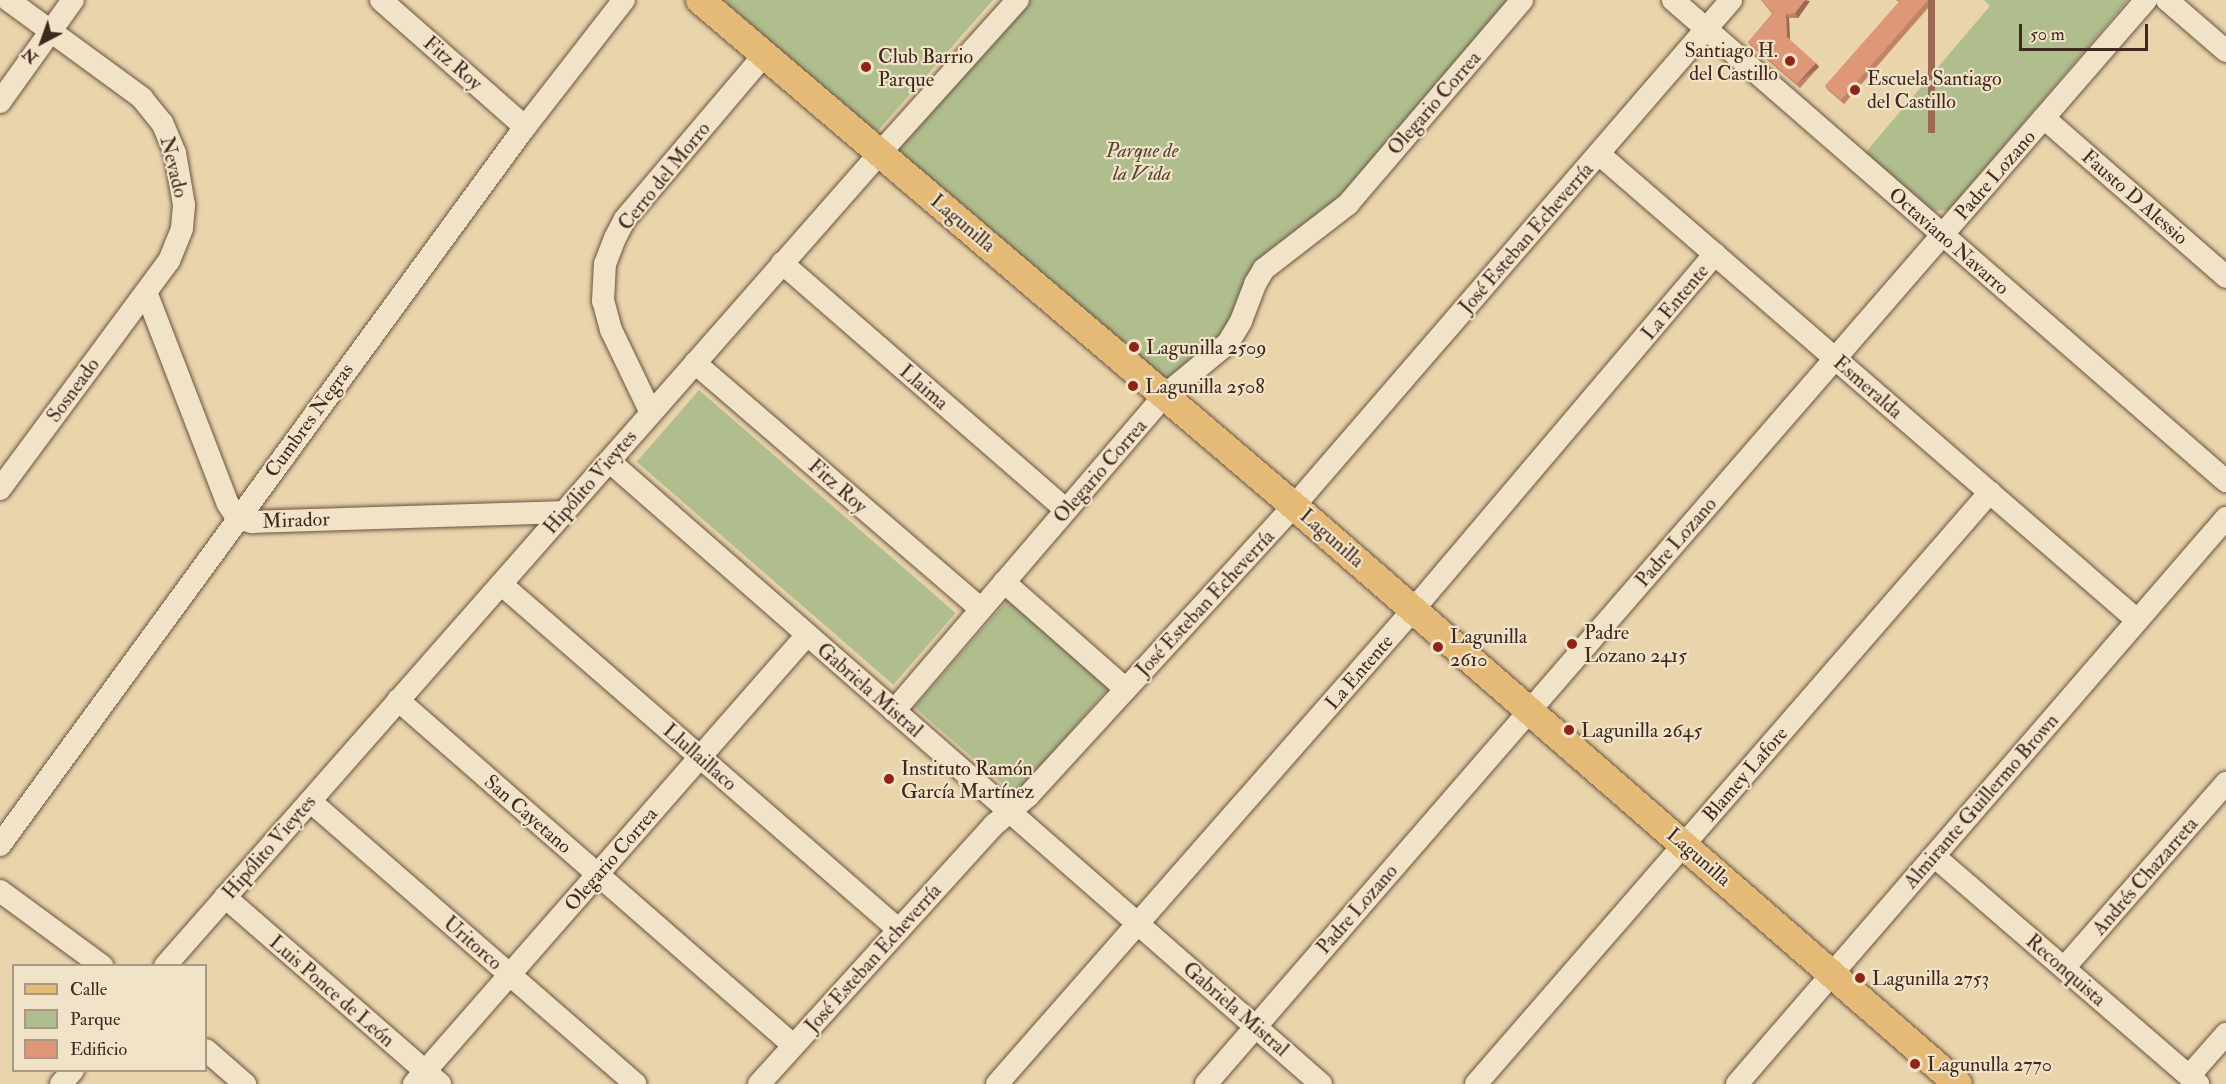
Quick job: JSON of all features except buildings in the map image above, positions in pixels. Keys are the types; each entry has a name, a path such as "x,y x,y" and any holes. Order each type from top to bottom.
{"main road":[{"name":"Lagunilla","path":"700,0 1166,394 1958,1084"}],"street":[{"name":"Nevado","path":"8,0 53,30 142,98 162,123 174,153 184,205 182,228 169,261 146,292"},
{"path":"0,102 73,0"},
{"name":"Fitz Roy","path":"381,0 525,127"},
{"name":"Cumbres Negras","path":"0,845 525,127 624,0"},
{"name":"Hipólito Vieytes","path":"167,964 782,263 1018,0"},
{"name":"Olegario Correa","path":"894,711 1166,394 1228,343 1241,321 1255,284 1264,269 1348,204 1522,0"},
{"name":"Octaviano Navarro","path":"1673,0 2226,481"},
{"name":"José Esteban Echeverría","path":"759,1084 994,825 1028,796 1294,506 1731,0"},
{"name":"Padre Lozano","path":"1206,1084 2146,0"},
{"path":"2167,0 2226,51"},
{"name":"Cerro del Morro","path":"651,413 611,330 603,301 605,264 625,219 764,55"},
{"name":"Fausto D Alessio","path":"2044,118 2226,276"},
{"name":"Esmeralda","path":"1599,154 2137,620"},
{"name":"La Entente","path":"997,1084 1413,610 1715,255"},
{"name":"Llaima","path":"782,263 1066,510"},
{"name":"Sosneado","path":"0,489 146,292"},
{"name":"Mirador","path":"146,292 228,504 237,518 252,522 564,512"},
{"name":"Fitz Roy","path":"695,363 981,609"},
{"name":"Gabriela Mistral","path":"609,461 1321,1084"},
{"name":"Blamey Lafore","path":"1476,1084 1990,492"},
{"name":"Almirante Guillermo Brown","path":"1737,1084 2226,518"},
{"path":"1004,582 1126,689"},
{"name":"Llullaillaco","path":"501,584 899,930"},
{"name":"Olegario Correa","path":"426,1080 510,975 807,635"},
{"name":"San Cayetano","path":"398,700 793,1045"},
{"name":"Andrés Chazarreta","path":"2064,968 2226,783"},
{"name":"Uritorco","path":"310,801 635,1084"},
{"name":"Reconquista","path":"1934,856 2194,1080"},
{"path":"0,891 99,964"},
{"name":"Luis Ponce de León","path":"225,897 426,1080"},
{"path":"2194,1080 2226,1034"},
{"path":"207,1051 245,1084"},
{"path":"61,1084 72,1072"}],"green space":[{"name":"Club Barrio Parque","path":"723,0 993,0 875,134"},
{"name":"Parque de la Vida","path":"1018,0 1522,0 1348,204 1277,256 1241,321 1165,395 880,153"},
{"path":"1984,0 2128,0 1949,210 1933,211 1865,153 1990,6"},
{"path":"699,390 956,613 893,685 637,462"},
{"path":"1010,597 1111,685 1015,795 914,707"}],"place":[{"name":"Santiago H. del Castillo","path":"1790,61"},
{"name":"Club Barrio Parque","path":"866,67"},
{"name":"Escuela Santiago del Castillo","path":"1855,90"},
{"name":"Lagunilla 2509","path":"1134,347"},
{"name":"Lagunilla 2508","path":"1133,386"},
{"name":"Padre Lozano 2415","path":"1572,644"},
{"name":"Lagunilla 2610","path":"1438,647"},
{"name":"Lagunilla 2645","path":"1569,730"},
{"name":"Instituto Ramón García Martínez","path":"889,779"},
{"name":"Lagunilla 2753","path":"1860,978"},
{"name":"Lagunulla 2770","path":"1915,1064"}]}
